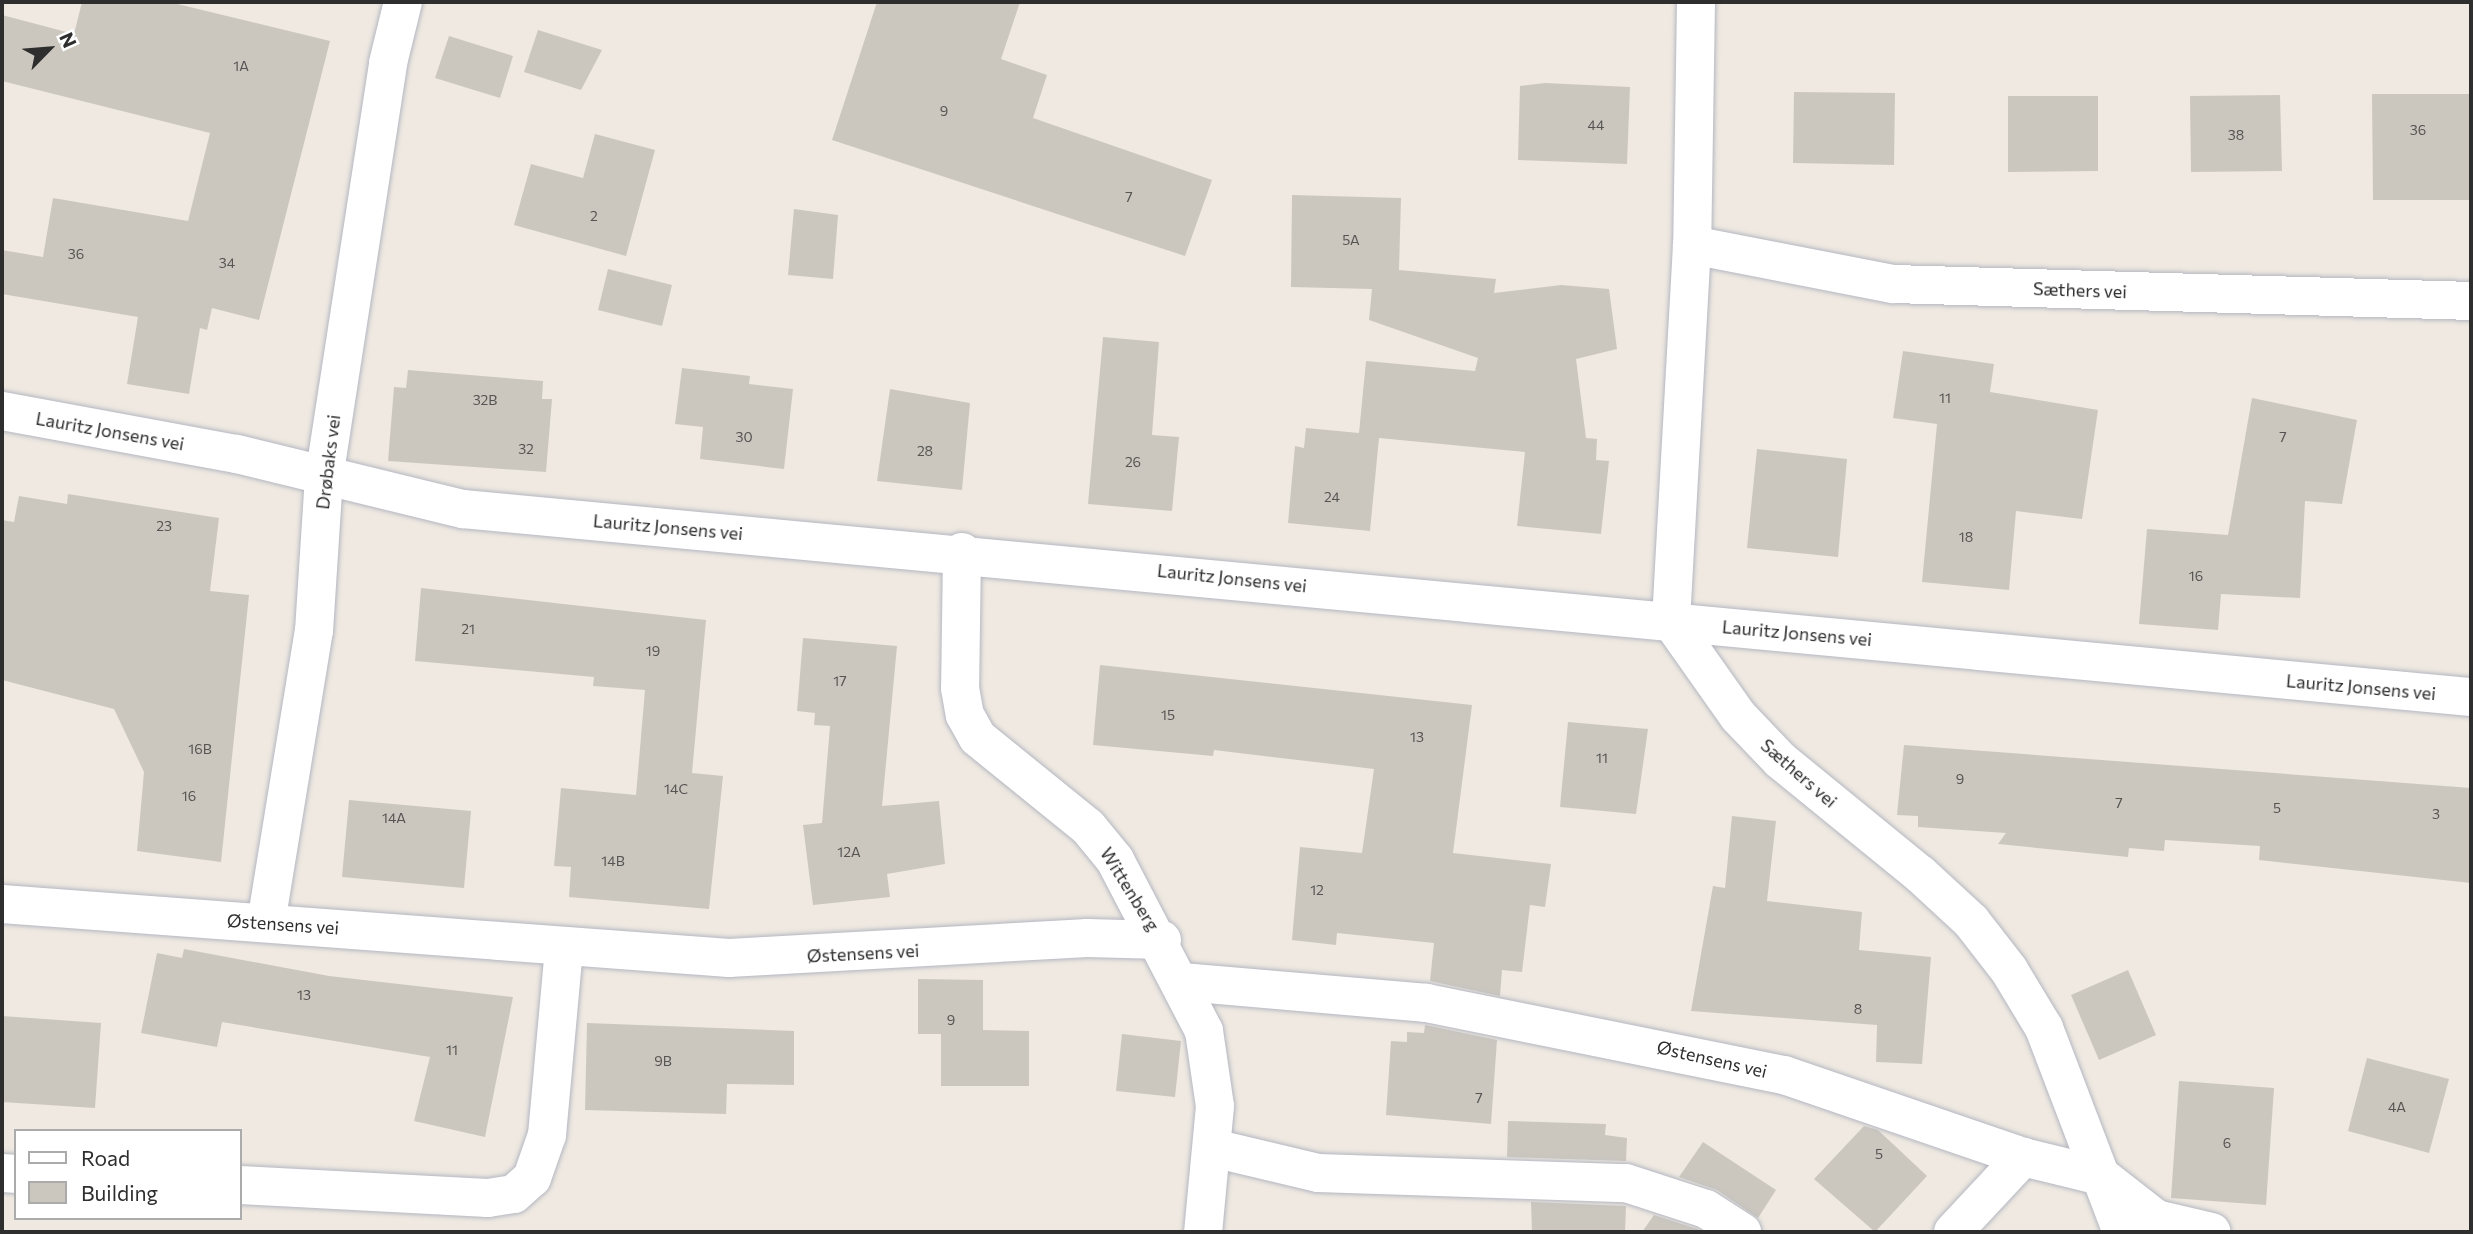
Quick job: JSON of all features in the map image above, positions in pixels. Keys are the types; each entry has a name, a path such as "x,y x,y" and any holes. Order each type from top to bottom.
{"street":[{"name":"Drøbaks vei","path":"266,923 314,631 324,478 388,62 403,2"},
{"path":"1671,621 1692,245 1696,2"},
{"name":"Sæthers vei","path":"1692,245 1893,284 2471,301"},
{"name":"Lauritz Jonsens vei","path":"2,411 237,454 324,478 463,509 962,552 2471,697"},
{"name":"Wittenberg","path":"962,552 960,688 965,715 978,738 1088,827 1162,940 1183,982 1213,1065 1213,1148 1203,1232"},
{"name":"Sæthers vei","path":"1671,621 1738,716 1780,760 1920,874 1971,921 2009,970 2044,1028 2122,1232"},
{"name":"Østensens vei","path":"2,904 266,923 564,949 742,958 1087,938 1162,940"},
{"path":"242,1185 488,1198 514,1194 531,1178 547,1135 564,949"},
{"name":"Østensens vei","path":"1183,982 1426,1003 1646,1044 1872,1102 2023,1157 2101,1176 2156,1219 2212,1232"},
{"path":"1213,1148 1318,1173 1626,1183 1674,1195 1742,1232"},
{"path":"1953,1232 2023,1157"}],"building":[{"path":"82,2 169,2 330,41 259,320 212,308 207,330 200,328 189,394 127,384 138,317 2,294 2,250 43,257 53,198 188,221 210,133 2,81 2,15 74,34"},
{"path":"877,2 1020,2 1001,59 1047,75 1033,118 1212,180 1185,256 832,140"},
{"path":"538,30 602,50 581,90 524,72"},
{"path":"449,36 513,56 500,98 435,78"},
{"path":"1545,83 1630,87 1627,164 1518,160 1520,86"},
{"path":"1794,92 1895,93 1894,165 1793,163"},
{"path":"2372,94 2471,94 2471,200 2373,200"},
{"path":"2280,95 2282,171 2191,172 2190,96"},
{"path":"2008,96 2098,96 2098,171 2008,172"},
{"path":"595,134 655,150 626,256 514,225 531,164 583,178"},
{"path":"1292,195 1401,198 1399,270 1496,279 1494,293 1561,285 1609,289 1617,349 1576,359 1586,438 1597,439 1596,460 1609,461 1601,534 1517,526 1525,452 1379,438 1370,531 1288,523 1295,446 1304,448 1306,428 1359,433 1366,361 1475,371 1478,358 1369,320 1372,289 1291,287"},
{"path":"794,209 838,215 833,279 788,275"},
{"path":"608,269 672,285 662,326 598,310"},
{"path":"1103,337 1159,342 1152,435 1179,437 1172,511 1088,504"},
{"path":"1903,351 1994,364 1990,392 2098,410 2082,519 2016,511 2009,590 1922,582 1937,424 1893,418"},
{"path":"682,368 750,376 749,384 793,389 784,469 700,459 703,427 675,424"},
{"path":"408,370 543,381 542,399 552,399 546,472 388,461 394,387 406,388"},
{"path":"890,389 970,403 962,490 877,481"},
{"path":"2252,398 2357,420 2342,504 2305,501 2300,598 2221,594 2218,630 2139,624 2147,529 2228,535"},
{"path":"1757,449 1847,459 1838,557 1747,548"},
{"path":"68,494 219,518 210,591 249,595 221,862 137,851 144,772 114,709 2,680 2,520 14,522 19,496 67,504"},
{"path":"421,588 706,620 692,773 723,776 709,909 569,897 571,867 554,866 561,788 636,795 645,690 593,686 594,677 415,661"},
{"path":"803,638 897,646 882,806 939,801 945,864 887,874 890,897 813,905 803,825 822,823 830,726 814,725 815,713 797,711"},
{"path":"1100,665 1472,705 1453,853 1551,864 1545,907 1530,905 1522,972 1502,970 1500,996 1430,981 1434,943 1337,933 1336,945 1292,940 1300,847 1362,853 1374,769 1214,750 1213,756 1093,745"},
{"path":"1568,722 1648,729 1636,814 1560,807"},
{"path":"1904,745 2471,788 2471,883 2259,860 2260,846 2165,840 2164,851 2129,848 2128,857 1998,844 2006,833 1918,827 1918,816 1897,815"},
{"path":"349,800 471,811 464,888 342,877"},
{"path":"1732,816 1776,821 1767,901 1862,912 1859,950 1931,957 1922,1064 1876,1062 1877,1025 1691,1011 1713,886 1725,888"},
{"path":"184,949 329,976 513,997 485,1137 414,1121 430,1057 222,1022 217,1047 141,1033 157,953 182,958"},
{"path":"2128,970 2156,1035 2099,1060 2071,995"},
{"path":"918,979 983,980 983,1030 1029,1031 1029,1086 941,1086 941,1034 918,1034"},
{"path":"2,1016 101,1023 95,1108 2,1102"},
{"path":"587,1023 794,1031 794,1085 727,1084 726,1114 585,1110"},
{"path":"1425,1025 1497,1040 1491,1124 1386,1115 1391,1041 1407,1042 1407,1032 1424,1033"},
{"path":"1122,1034 1181,1041 1175,1097 1116,1091"},
{"path":"2367,1058 2449,1079 2429,1153 2348,1131"},
{"path":"2179,1081 2274,1088 2266,1205 2171,1198"},
{"path":"1508,1121 1606,1124 1605,1135 1627,1138 1626,1161 1507,1157"},
{"path":"1864,1126 1878,1130 1927,1176 1875,1232 1814,1179"},
{"path":"1703,1142 1776,1190 1758,1218 1717,1190 1679,1177"},
{"path":"1531,1202 1626,1206 1625,1232 1532,1232"},
{"path":"1654,1215 1697,1229 1702,1232 1642,1232"}]}
